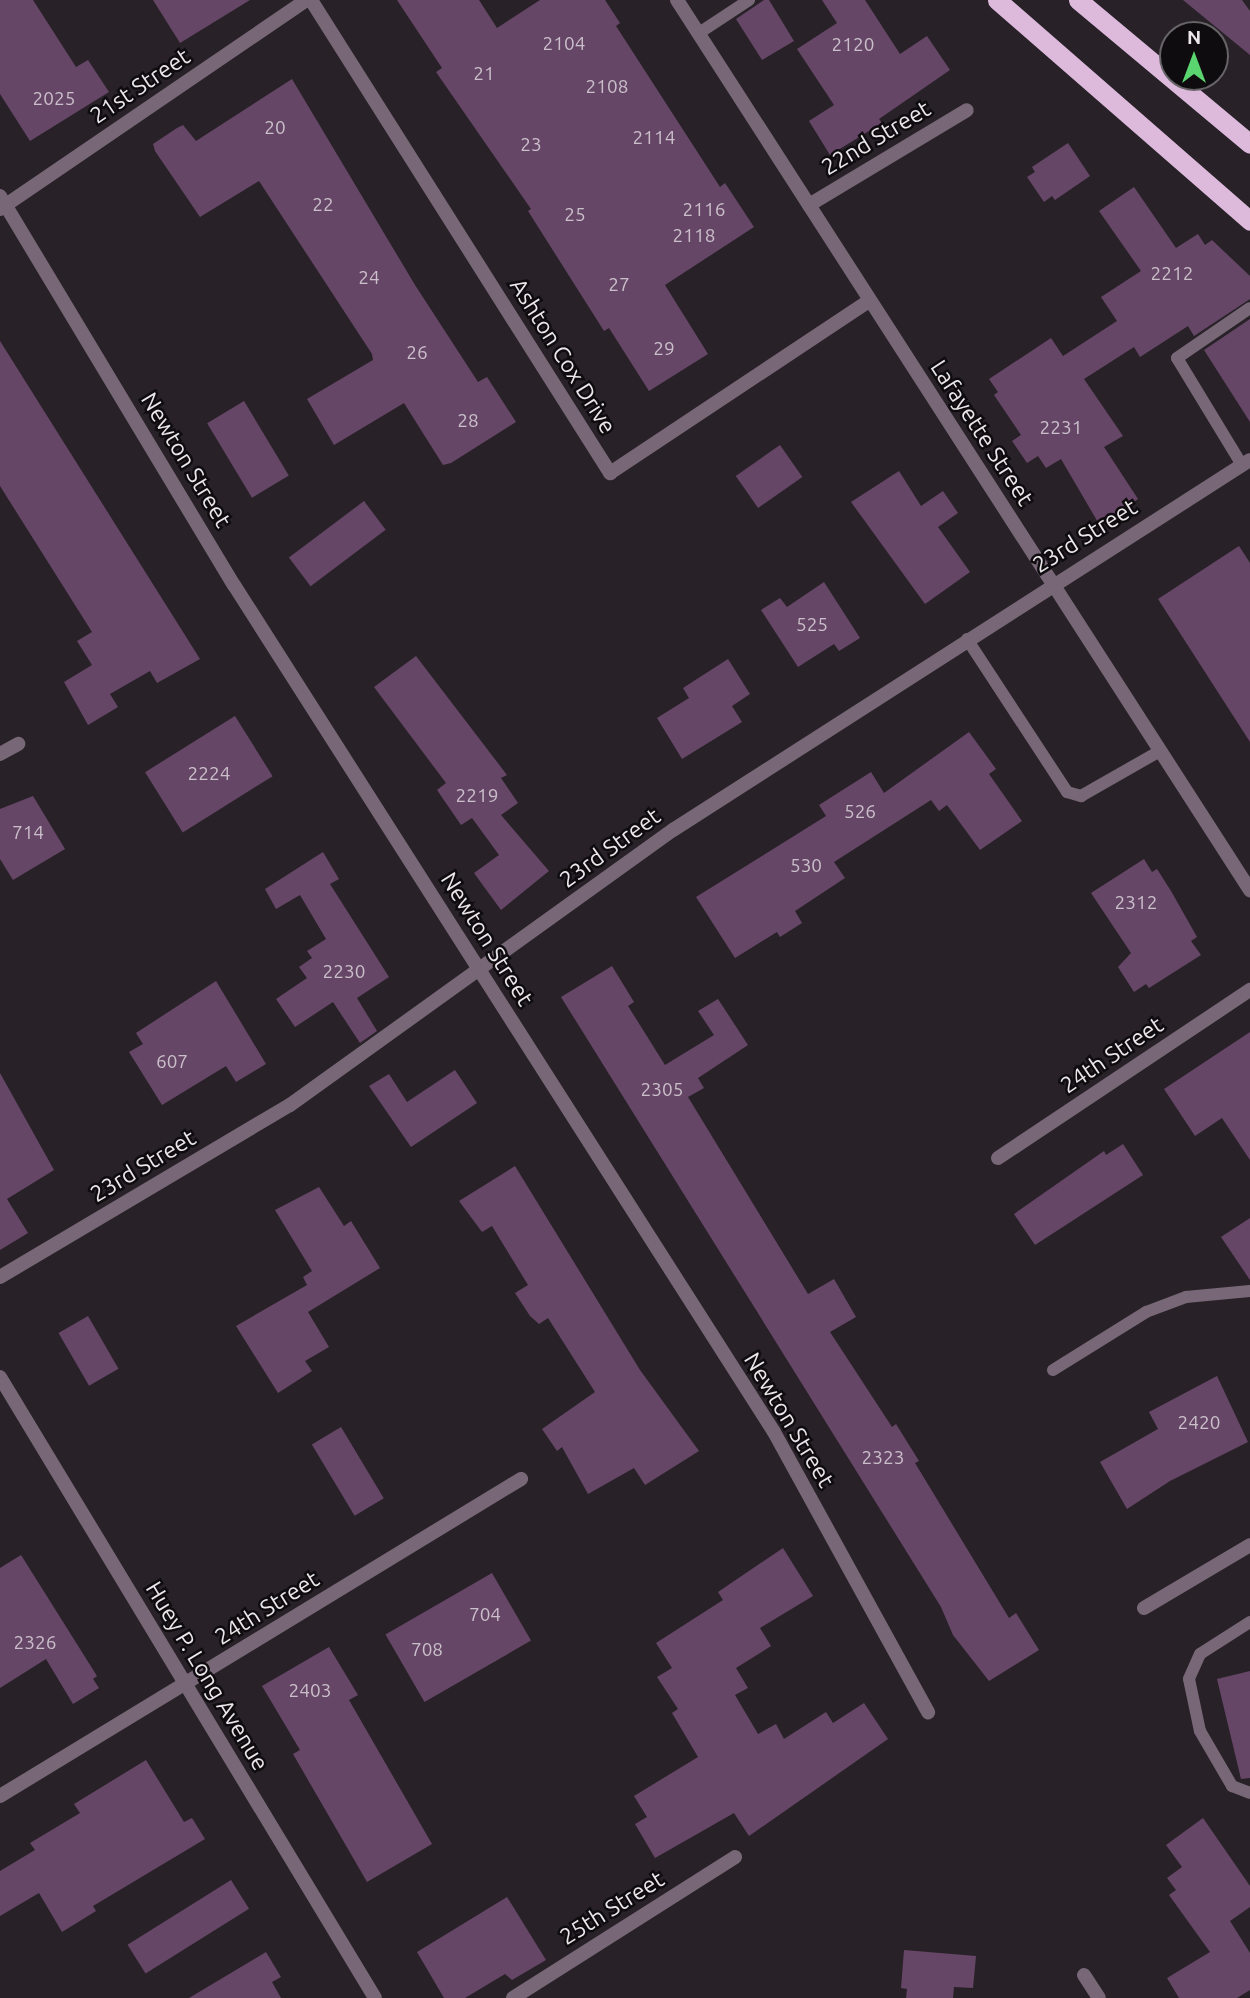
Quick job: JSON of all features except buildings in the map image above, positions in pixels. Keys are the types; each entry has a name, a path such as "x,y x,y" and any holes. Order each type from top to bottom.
{"highway":[{"path":"997,0 1250,221"},
{"path":"1078,0 1250,144"}],"street":[{"name":"21st Street","path":"2,204 309,0"},
{"name":"Ashton Cox Drive","path":"309,0 610,473 869,300"},
{"name":"Lafayette Street","path":"677,0 1250,890"},
{"name":"22nd Street","path":"809,205 967,110"},
{"name":"Newton Street","path":"2,204 234,585 774,1432 928,1712"},
{"name":"23rd Street","path":"0,1277 290,1105 673,830 1052,583 1246,463"},
{"path":"0,754 18,744"},
{"name":"24th Street","path":"998,1158 1250,990"},
{"name":"Huey P. Long Avenue","path":"0,1377 375,1998"},
{"name":"24th Street","path":"0,1796 521,1479"},
{"path":"1144,1608 1250,1545"},
{"name":"25th Street","path":"513,1998 735,1857"},
{"path":"1084,1975 1098,1998"}],"lane":[{"path":"699,33 749,0"},
{"path":"1246,463 1177,358 1250,309"},
{"path":"967,639 1067,792 1081,796 1160,751"},
{"path":"1054,1370 1146,1312 1186,1297 1250,1291"},
{"path":"1250,1622 1200,1654 1189,1679 1200,1731 1231,1786 1250,1793"}]}
